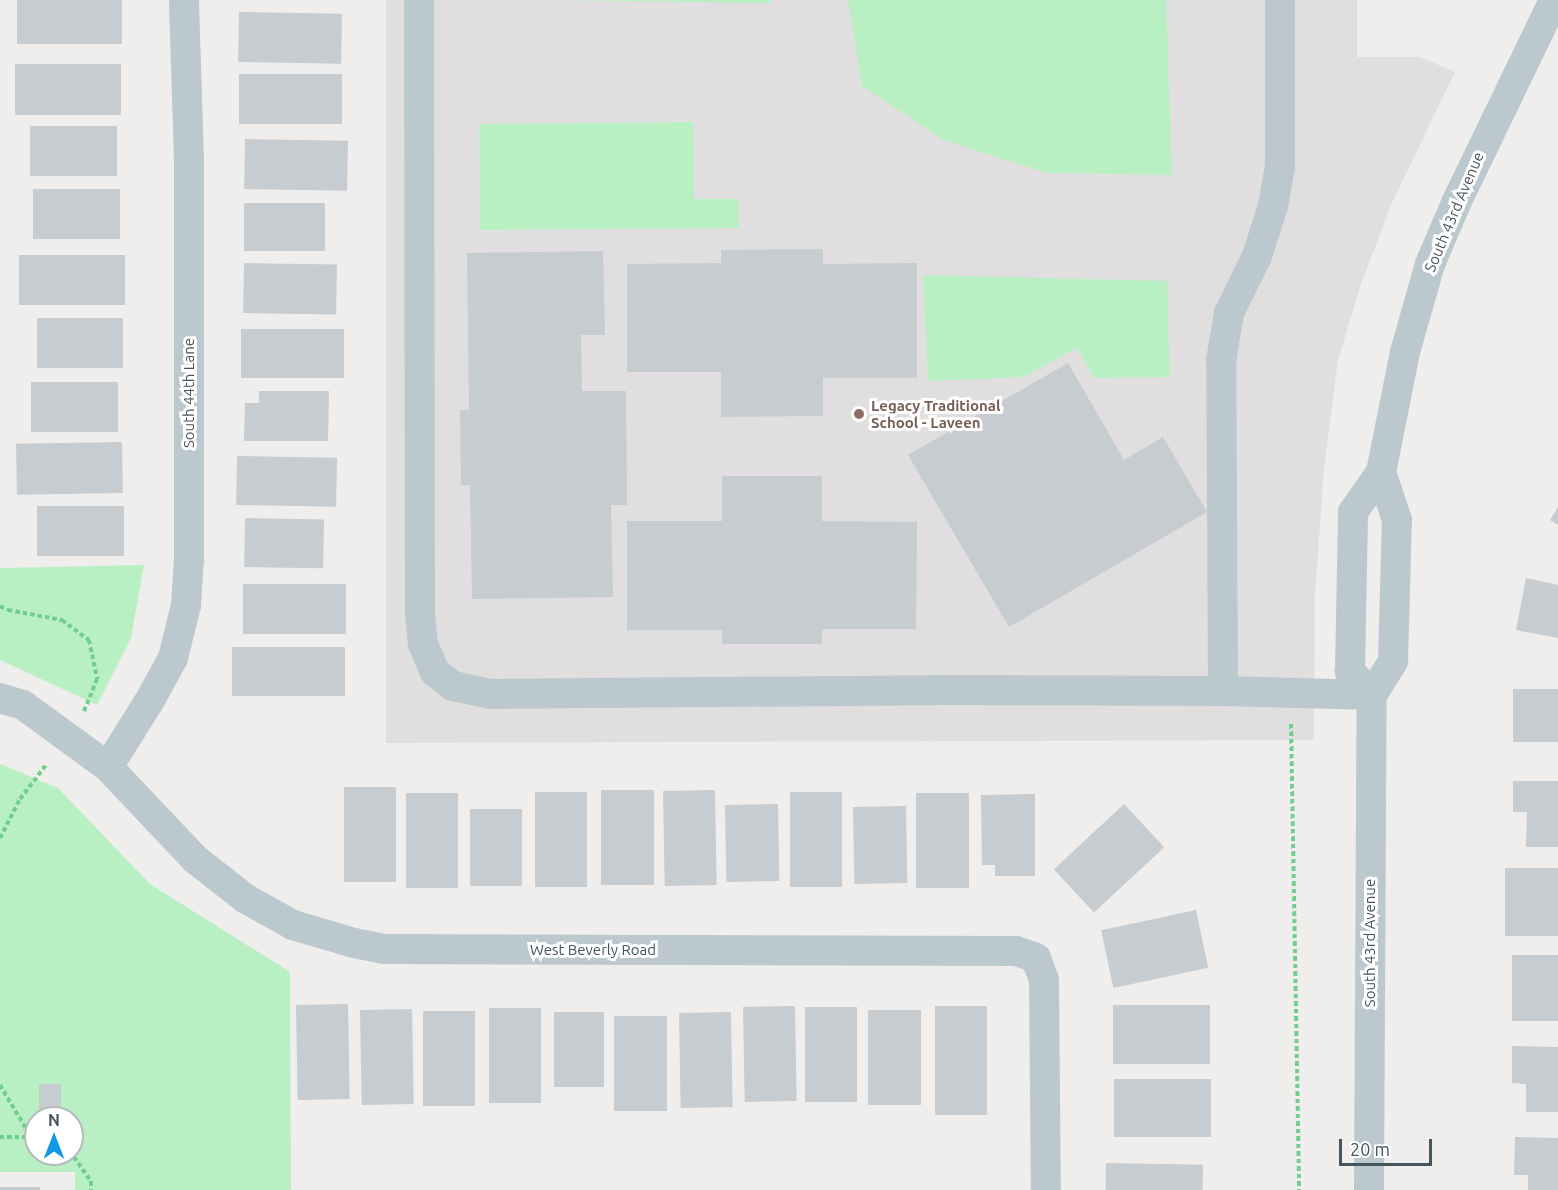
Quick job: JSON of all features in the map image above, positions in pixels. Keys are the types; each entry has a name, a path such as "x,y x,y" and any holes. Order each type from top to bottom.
{"street":[{"name":"South 44th Lane","path":"108,767 173,658 186,605 189,558 189,161 184,0"},
{"path":"419,0 420,612 423,644 435,672 453,686 491,694 1222,691 1372,695"},
{"path":"1222,691 1221,361 1229,313 1257,256 1273,206 1280,168 1280,0"},
{"name":"South 43rd Avenue","path":"1372,695 1350,671 1353,512 1381,471 1405,352 1430,264 1456,203 1554,0"},
{"name":"South 43rd Avenue","path":"1369,1190 1372,695 1393,661 1397,520 1381,471"},
{"name":"West Beverly Road","path":"0,698 23,705 108,767 195,859 246,899 293,925 354,943 384,949 1016,951 1036,958 1044,980 1046,1190"}],"path":[{"path":"0,606 8,610 62,620 89,640 97,679 84,713"},
{"path":"1291,693 1299,1190"},
{"path":"0,838 20,799 46,765"},
{"path":"0,1085 24,1122"},
{"path":"0,1137 24,1138"},
{"path":"80,1166 91,1181 91,1190"}],"shaded area":[{"name":"Legacy Traditional School - Laveen","path":"386,0 1357,0 1357,57 1420,57 1455,72 1391,205 1361,284 1338,360 1324,469 1315,596 1314,740 386,743"}],"green space":[{"path":"553,0 771,0 771,3"},
{"path":"848,0 1166,0 1172,175 1047,173 944,140 862,86"},
{"path":"693,122 694,199 739,199 739,228 480,230 479,124"},
{"path":"923,275 1167,281 1170,377 1094,378 1077,348 1023,377 928,381"},
{"path":"144,565 131,638 97,705 0,660 0,568"},
{"path":"0,764 58,788 150,884 290,972 291,1190 75,1190 75,1172 0,1172"}],"building":[{"path":"17,0 122,0 122,44 17,44"},
{"path":"239,12 342,14 341,64 238,62"},
{"path":"15,64 121,64 121,115 15,115"},
{"path":"239,74 342,74 342,124 239,124"},
{"path":"30,126 117,126 117,176 30,176"},
{"path":"245,139 348,141 347,191 244,189"},
{"path":"33,189 120,189 120,239 33,239"},
{"path":"244,203 325,203 325,251 244,251"},
{"path":"823,249 823,264 917,263 917,378 823,378 823,416 721,417 721,372 627,372 627,264 721,263 721,250"},
{"path":"603,251 605,335 581,335 582,391 626,391 627,505 611,505 613,597 472,599 470,485 461,485 460,410 469,410 467,253"},
{"path":"19,255 125,255 125,305 19,305"},
{"path":"244,263 337,265 336,315 243,313"},
{"path":"37,318 123,318 123,368 37,368"},
{"path":"241,329 344,329 344,378 241,378"},
{"path":"1068,363 1124,460 1163,437 1207,512 1009,627 908,455"},
{"path":"31,382 118,382 118,432 31,432"},
{"path":"259,391 329,391 328,441 244,441 245,403 259,403"},
{"path":"122,442 123,493 17,495 16,444"},
{"path":"237,456 337,458 336,507 236,505"},
{"path":"722,476 822,476 822,521 917,522 916,629 822,629 822,644 722,644 722,630 627,630 627,521 722,521"},
{"path":"37,506 124,506 124,556 37,556"},
{"path":"1558,507 1558,525 1550,520"},
{"path":"245,518 324,519 323,568 244,567"},
{"path":"1526,578 1558,585 1558,638 1516,630"},
{"path":"243,584 346,584 346,634 243,634"},
{"path":"232,647 345,647 345,696 232,696"},
{"path":"1513,689 1558,689 1558,742 1513,742"},
{"path":"1513,781 1558,781 1558,847 1526,847 1527,812 1513,812"},
{"path":"344,787 396,787 396,882 344,882"},
{"path":"601,790 654,790 654,885 601,885"},
{"path":"715,790 717,885 665,886 663,791"},
{"path":"535,792 587,792 587,887 535,887"},
{"path":"790,792 842,792 842,887 790,887"},
{"path":"406,793 458,793 458,888 406,888"},
{"path":"916,793 969,793 969,888 916,888"},
{"path":"1035,794 1035,876 995,876 995,865 982,865 981,795"},
{"path":"778,804 779,881 726,882 725,805"},
{"path":"1124,804 1164,847 1094,913 1054,869"},
{"path":"906,806 907,883 854,884 853,807"},
{"path":"470,809 522,809 522,886 470,886"},
{"path":"1505,868 1558,868 1558,936 1505,936"},
{"path":"1196,910 1208,968 1113,988 1101,930"},
{"path":"1512,955 1558,955 1558,1021 1512,1021"},
{"path":"348,1004 350,1099 298,1100 296,1005"},
{"path":"1113,1005 1210,1005 1210,1064 1113,1064"},
{"path":"795,1006 797,1101 745,1102 743,1007"},
{"path":"935,1006 987,1006 987,1115 935,1115"},
{"path":"805,1007 857,1007 857,1102 805,1102"},
{"path":"489,1008 541,1008 541,1103 489,1103"},
{"path":"412,1009 414,1104 362,1105 360,1010"},
{"path":"868,1010 921,1010 921,1105 868,1105"},
{"path":"423,1011 475,1011 475,1106 423,1106"},
{"path":"554,1012 604,1012 604,1087 554,1087"},
{"path":"731,1012 733,1107 681,1108 679,1013"},
{"path":"614,1016 667,1016 667,1111 614,1111"},
{"path":"1512,1046 1558,1047 1558,1112 1526,1112 1526,1084 1512,1083"},
{"path":"1114,1079 1211,1079 1211,1137 1114,1137"},
{"path":"39,1084 61,1084 61,1106 39,1106"},
{"path":"1515,1137 1558,1138 1558,1190 1528,1190 1528,1175 1514,1175"},
{"path":"1106,1163 1203,1165 1203,1190 1106,1190"},
{"path":"0,1187 40,1187 40,1190 0,1190"}],"place":[{"name":"Legacy Traditional School - Laveen","path":"859,414"}]}
